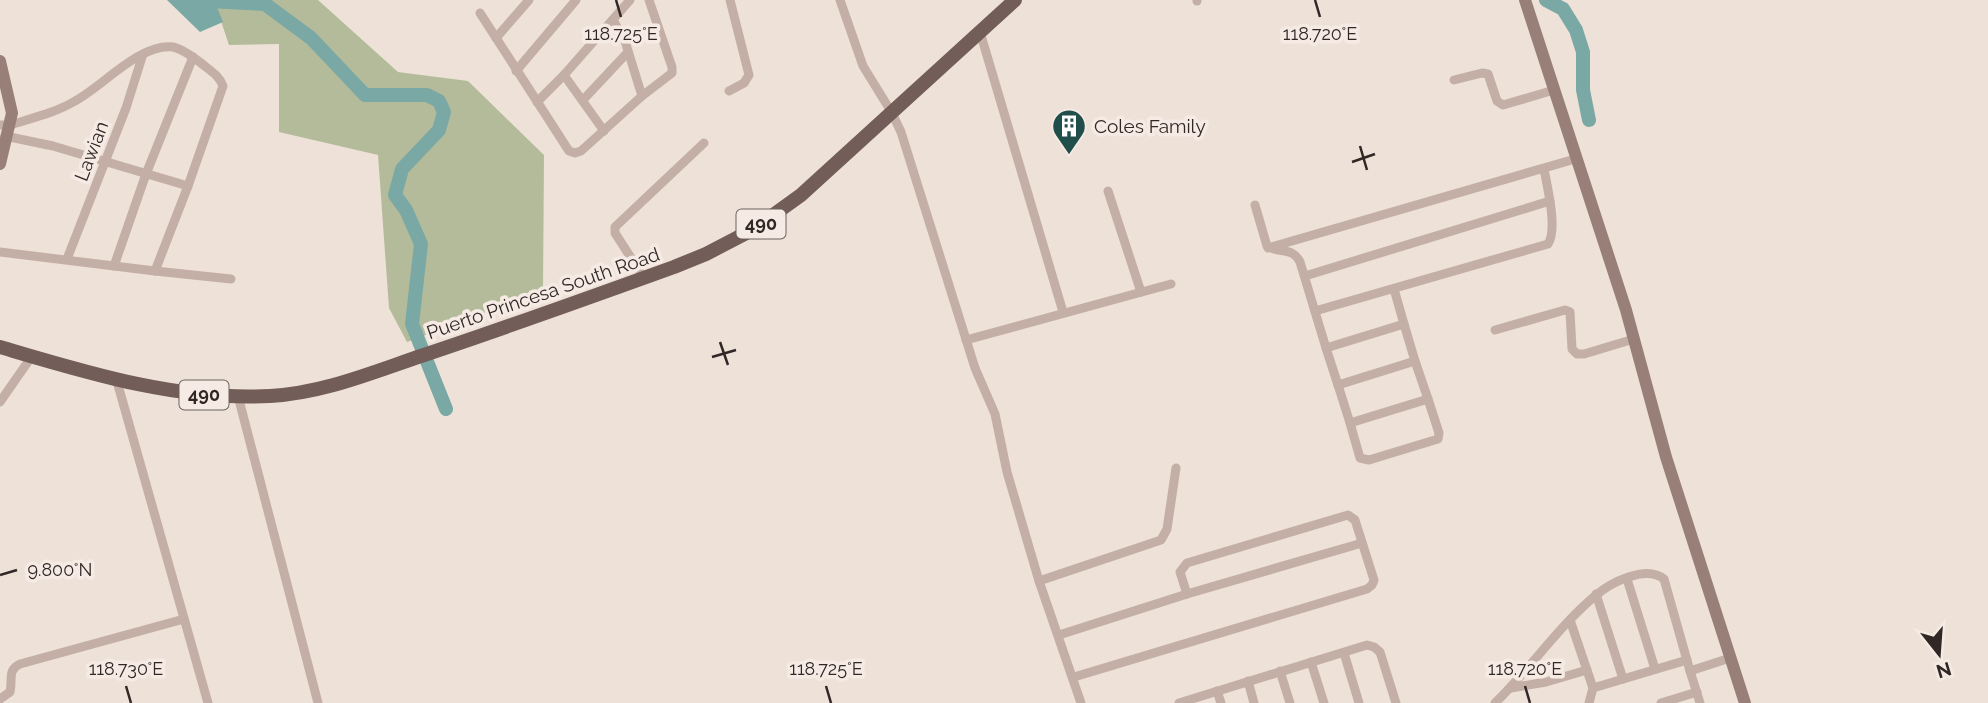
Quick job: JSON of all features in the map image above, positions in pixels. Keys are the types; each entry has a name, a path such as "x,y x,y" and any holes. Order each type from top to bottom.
{"main road":[{"name":"Puerto Princesa South Road","path":"0,347 116,379 188,394 238,396 286,394 323,388 445,348 706,254 762,223 801,195 1015,0"}],"street":[{"path":"496,38 529,0"},
{"path":"516,71 576,0"},
{"path":"537,102 630,0"},
{"path":"480,13 572,153 581,151 642,96 670,76 672,70 649,0"},
{"path":"729,91 744,83 749,75 730,0"},
{"path":"839,0 863,66 901,132 966,340 995,414 1007,472 1081,703"},
{"path":"1525,0 1634,340 1666,457 1745,703"},
{"path":"613,20 623,36 642,96"},
{"path":"980,32 1063,312"},
{"path":"5,129 77,100 143,54 173,47 193,57 220,79 223,89 155,271"},
{"path":"583,100 628,52"},
{"name":"Lawian","path":"67,259 106,161 143,54"},
{"path":"114,266 146,174 193,57"},
{"path":"0,61 12,113 5,129 0,164"},
{"path":"1454,80 1488,74 1497,101 1503,105 1554,90"},
{"path":"564,75 604,131"},
{"path":"5,129 188,186"},
{"path":"644,278 615,233 614,227 704,143"},
{"path":"1268,247 1575,159"},
{"path":"1315,311 1548,244 1552,236 1550,201 1544,169"},
{"path":"1108,191 1141,292"},
{"path":"1306,276 1550,201"},
{"path":"1255,205 1268,247"},
{"path":"1268,247 1294,253 1306,276 1362,460 1438,439 1439,433 1394,289"},
{"path":"0,252 231,279"},
{"path":"966,340 1171,284"},
{"path":"1495,330 1565,310 1570,312 1572,349 1577,354 1634,340"},
{"path":"1326,348 1404,324"},
{"path":"0,402 32,356"},
{"path":"1338,385 1415,361"},
{"path":"116,379 208,703"},
{"path":"238,396 318,703"},
{"path":"1350,423 1428,399"},
{"path":"1040,581 1161,540 1167,529 1176,468"},
{"path":"1073,677 1367,589 1374,580 1354,518 1345,515 1187,563 1181,572 1187,594"},
{"path":"1059,635 1187,594 1362,544"},
{"path":"1495,703 1596,594 1626,579 1651,574 1664,579 1700,703"},
{"path":"1626,579 1655,670"},
{"path":"1596,594 1623,679"},
{"path":"0,699 10,692 10,674 20,664 184,619"},
{"path":"1570,620 1593,688 1590,703"},
{"path":"1183,703 1367,645 1377,649 1396,703"},
{"path":"1344,653 1359,703"},
{"path":"1690,671 1730,658"},
{"path":"1593,688 1687,660"},
{"path":"1311,662 1324,703"},
{"path":"1511,688 1539,684 1587,670"},
{"path":"1280,671 1290,703"},
{"path":"1248,681 1254,703"},
{"path":"1217,691 1221,703"},
{"path":"1661,703 1697,692"}],"green space":[{"path":"214,0 318,0 398,72 468,81 544,155 543,291 407,342 389,308 378,155 279,132 279,44 229,45"}],"water":[{"path":"167,0 214,0 223,22 200,32"}],"waterway":[{"path":"189,0 265,4 311,38 365,95 427,95 439,101 444,112 439,130 402,169 395,195 406,210 421,244 412,324 446,409"},
{"path":"1546,0 1563,9 1576,30 1583,52 1583,90 1589,120"}],"place":[{"name":"Coles Family","path":"1069,156"}]}
